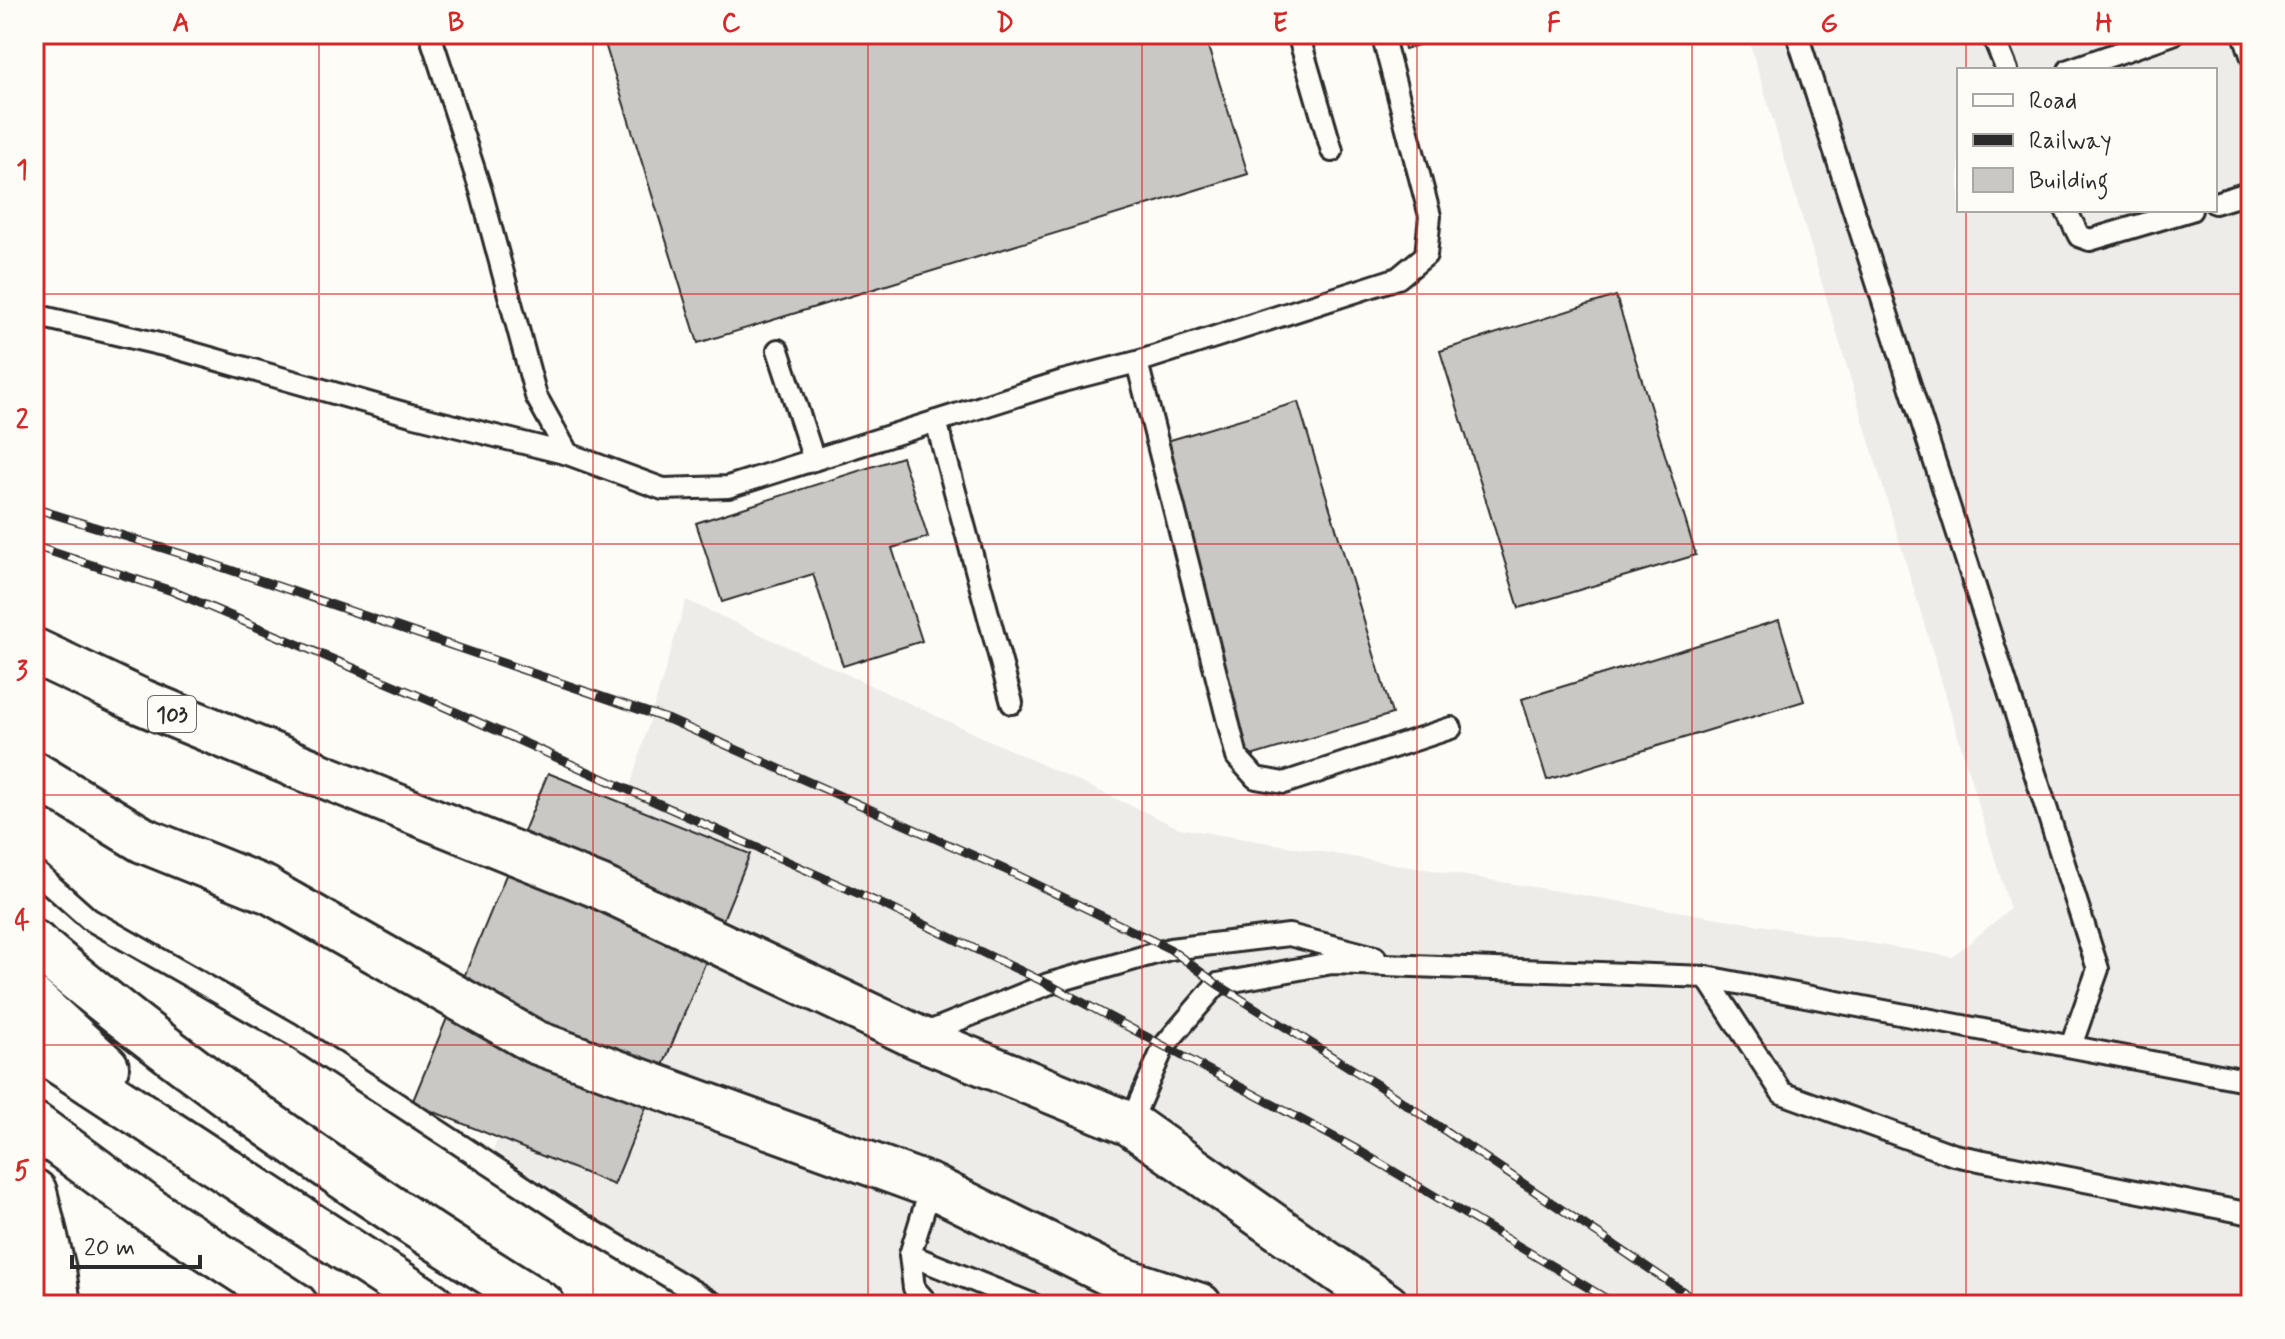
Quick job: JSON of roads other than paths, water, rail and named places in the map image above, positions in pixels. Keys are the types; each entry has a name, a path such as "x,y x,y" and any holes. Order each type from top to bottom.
{"main road":[{"name":"103","path":"34,651 142,702 313,772"},
{"path":"34,774 143,840 265,889"},
{"path":"34,943 131,1024 294,1144 542,1305"},
{"path":"34,1001 178,1130 257,1190"},
{"path":"34,1045 432,1305"},
{"path":"34,1125 152,1212 295,1305"},
{"path":"34,1152 152,1212"},
{"path":"34,1192 58,1305"}],"street":[{"path":"313,772 600,887 917,1037 1130,1124 1387,1305"},
{"path":"265,889 535,1042 931,1186 1113,1276 1200,1305"}],"lane":[{"path":"430,34 481,191 536,396 568,454"},
{"path":"1298,34 1332,151"},
{"path":"34,311 43,317 159,343 411,415 568,454 663,489 728,487 1063,381 1137,362 1398,278 1426,255 1430,216 1382,34"},
{"path":"1797,34 2098,969 2071,1046"},
{"path":"1992,34 2006,68"},
{"path":"2075,68 2173,34"},
{"path":"2244,34 2251,55"},
{"path":"2217,202 2251,192"},
{"path":"2067,212 2079,236 2090,240 2184,212"},
{"path":"778,350 814,460"},
{"path":"1137,362 1237,757 1256,778 1284,783 1451,728"},
{"path":"936,421 1012,703"},
{"path":"34,870 89,919 291,1034 567,1215 716,1305"},
{"path":"917,1037 1048,984 1170,949 1289,935 1417,968"},
{"path":"1130,1124 1164,1046 1217,984 1332,963 1706,977 2251,1081"},
{"path":"1706,977 1782,1093 1954,1155 2251,1214"},
{"path":"929,1305 914,1288 910,1255 931,1186"},
{"path":"910,1255 1034,1305"}],"railway":[{"path":"34,508 201,560 670,720 1015,874 1170,949 1217,984 1379,1086 1703,1305"},
{"path":"34,546 172,591 438,704 886,906 1048,984 1358,1150 1617,1305"}]}
